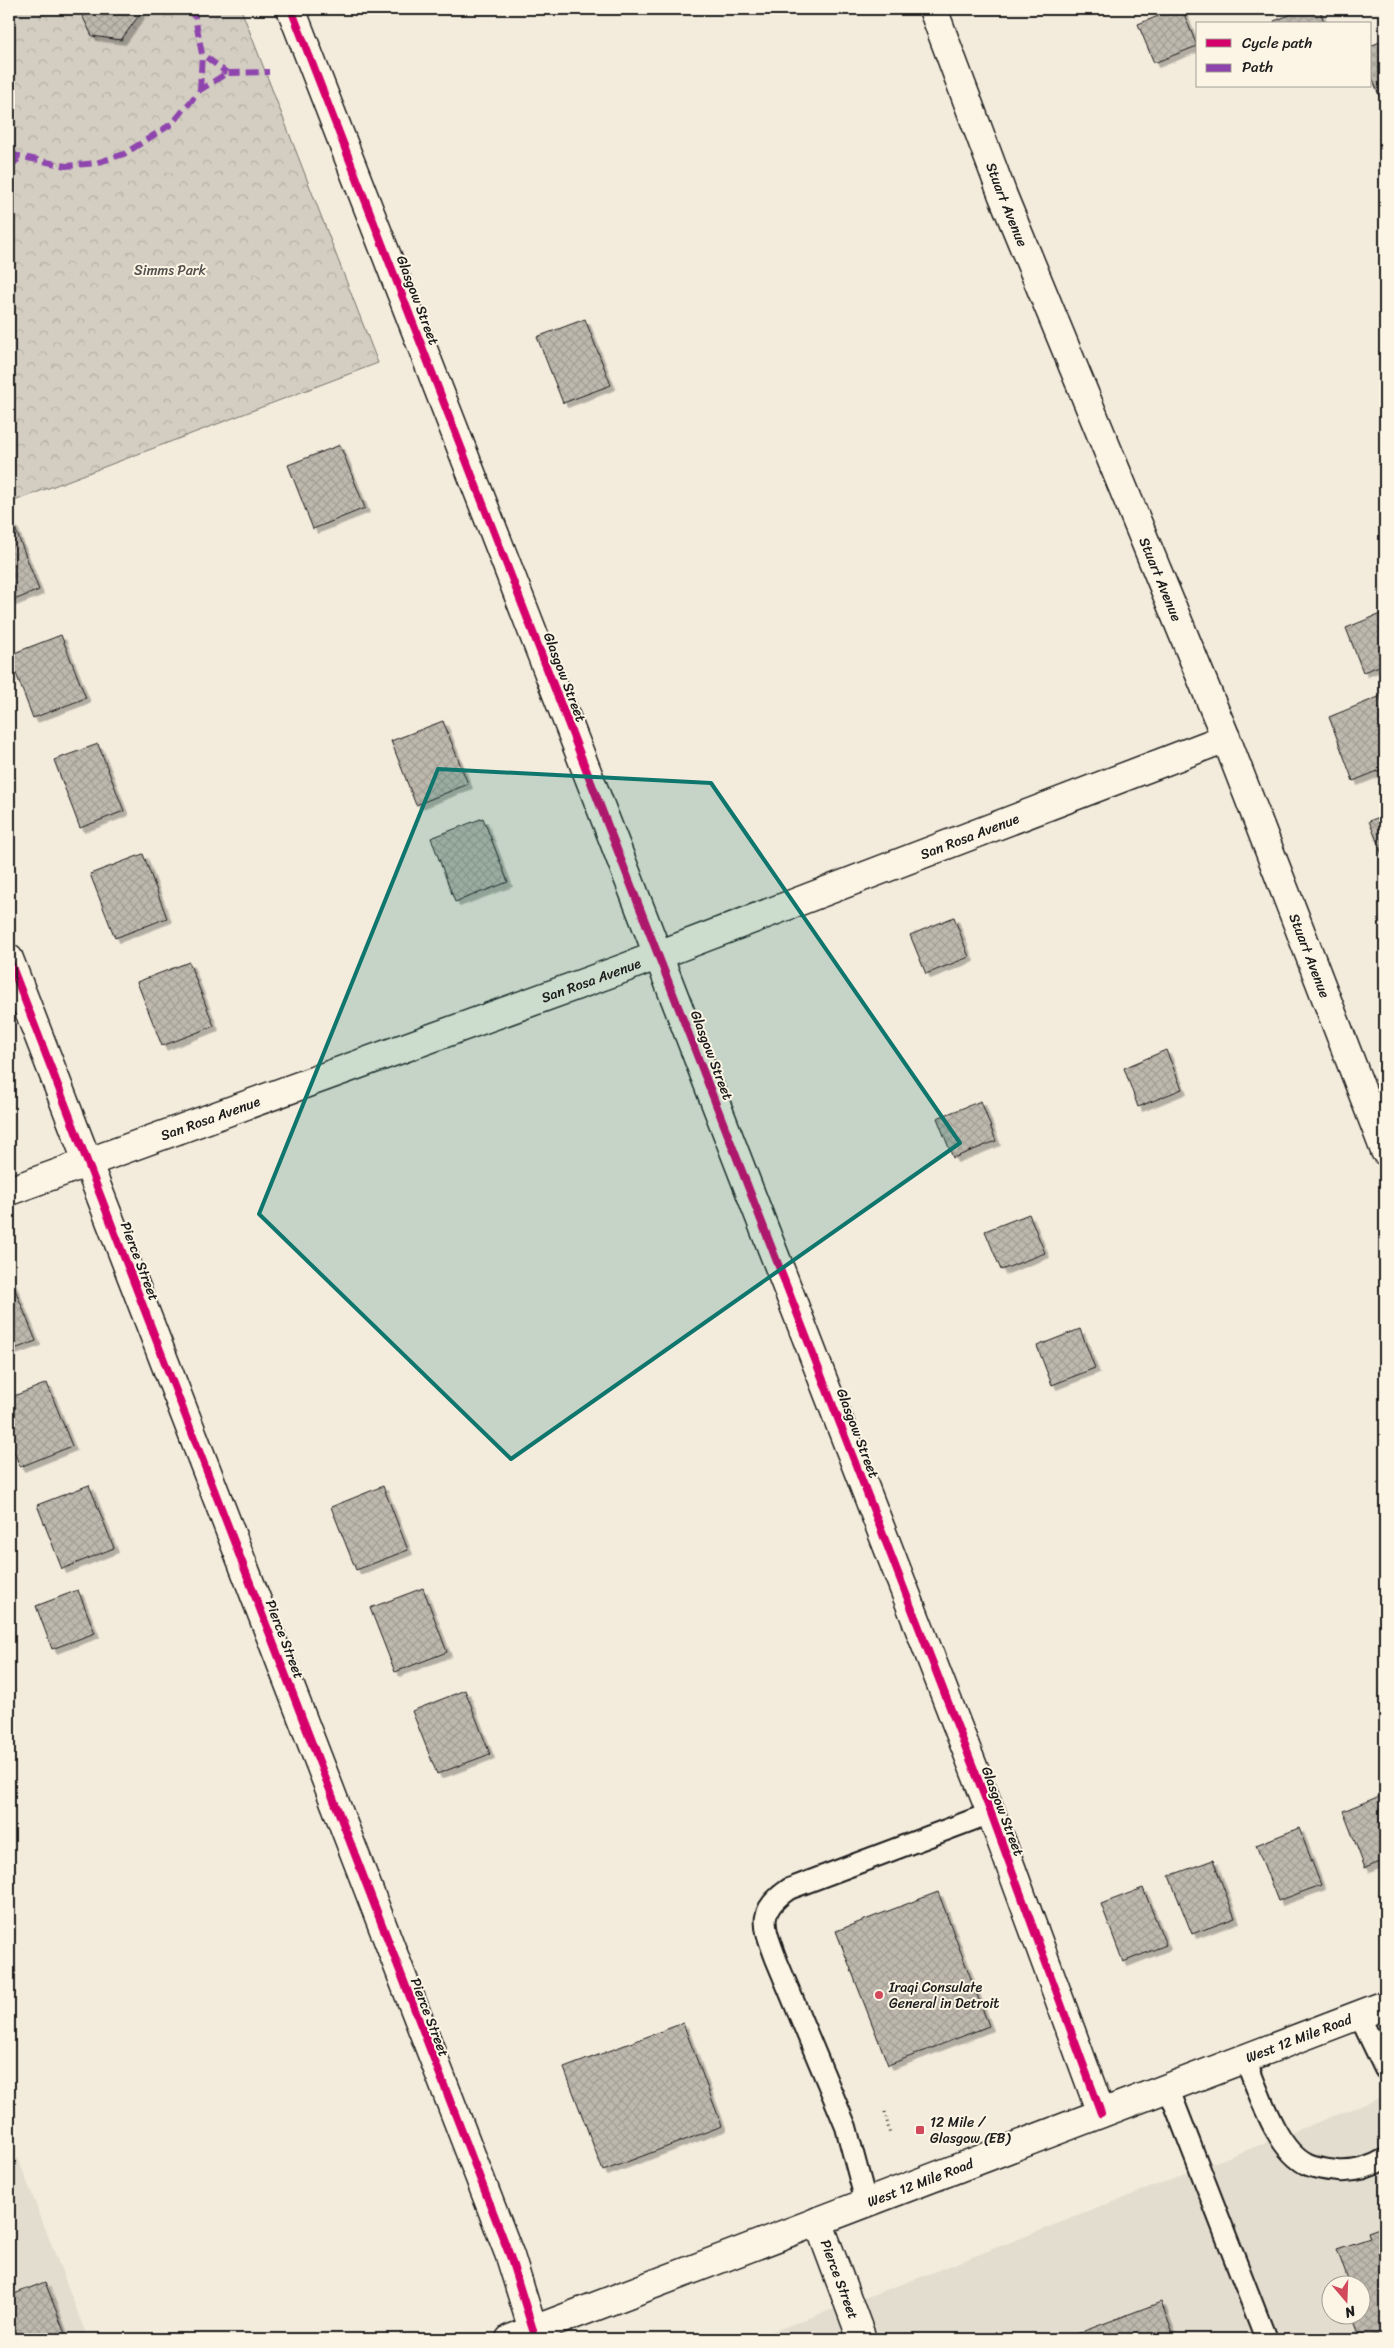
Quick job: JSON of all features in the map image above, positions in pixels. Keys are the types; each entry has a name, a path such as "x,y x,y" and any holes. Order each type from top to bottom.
{"street":[{"name":"Glasgow Street","path":"291,9 660,954 991,1813 1101,2113"},
{"name":"Stuart Avenue","path":"933,9 1003,196 1226,738 1385,1151"},
{"name":"San Rosa Avenue","path":"9,1191 660,954 1226,738"},
{"name":"Pierce Street","path":"9,958 510,2256 522,2335"},
{"name":"West 12 Mile Road","path":"522,2335 1244,2057 1385,2005"},
{"name":"Pierce Street","path":"818,2221 862,2339"}],"lane":[{"path":"866,2202 846,2127 776,1960 768,1936 766,1916 773,1900 790,1890 991,1813"},
{"path":"1359,2015 1385,2069"},
{"path":"1244,2057 1276,2131 1290,2152 1307,2165 1326,2170 1351,2172 1373,2166 1385,2159"},
{"path":"1168,2087 1266,2339"}],"path":[{"path":"886,2112 890,2135"}],"highlighted area":[{"path":"438,769 711,783 960,1143 511,1459 259,1214"}],"shaded area":[{"path":"1385,2096 1385,2339 738,2339 779,2329 921,2277"},
{"path":"18,2158 88,2339 9,2339 9,2161"}],"green space":[{"name":"Simms Park","path":"9,9 241,9 378,363 9,503"}],"building":[{"path":"79,9 138,9 140,14 121,40 92,36"},
{"path":"1176,9 1182,9 1196,46 1154,63 1138,24"},
{"path":"1305,9 1319,9 1324,22 1274,22"},
{"path":"1385,40 1385,111 1372,77 1372,45"},
{"path":"585,319 611,385 563,403 537,337"},
{"path":"340,445 365,508 313,529 288,465"},
{"path":"13,523 39,590 9,602 9,525"},
{"path":"1385,612 1385,664 1363,672 1346,628"},
{"path":"61,635 86,698 33,718 9,655"},
{"path":"1381,696 1385,707 1385,768 1353,781 1329,717"},
{"path":"443,721 468,784 416,805 391,741"},
{"path":"98,744 124,811 80,828 54,760"},
{"path":"1385,815 1385,862 1369,821"},
{"path":"483,818 508,882 455,902 431,838"},
{"path":"143,854 167,918 115,938 90,874"},
{"path":"954,917 969,957 926,974 910,935"},
{"path":"189,962 214,1026 162,1046 137,982"},
{"path":"1166,1050 1182,1089 1138,1107 1124,1068"},
{"path":"981,1101 996,1141 953,1158 937,1118"},
{"path":"1029,1214 1045,1253 1001,1270 985,1231"},
{"path":"9,1278 36,1341 9,1351"},
{"path":"1080,1329 1095,1368 1052,1385 1037,1346"},
{"path":"47,1383 72,1446 20,1467 9,1439 9,1398"},
{"path":"89,1485 114,1548 62,1569 37,1505"},
{"path":"383,1486 408,1550 356,1570 331,1507"},
{"path":"423,1588 447,1652 395,1672 370,1608"},
{"path":"78,1590 95,1633 52,1649 36,1606"},
{"path":"465,1690 490,1754 437,1774 412,1711"},
{"path":"1385,1794 1385,1860 1365,1868 1343,1811"},
{"path":"1299,1828 1321,1885 1278,1901 1256,1845"},
{"path":"1213,1860 1235,1918 1192,1934 1169,1876"},
{"path":"1143,1888 1166,1945 1123,1962 1101,1904"},
{"path":"938,1892 989,2026 888,2065 836,1931"},
{"path":"683,2023 722,2126 603,2171 564,2068"},
{"path":"1385,2226 1385,2339 1361,2339 1356,2326 1372,2326 1372,2276 1346,2276 1337,2249 1370,2238 1368,2232"},
{"path":"45,2282 67,2339 9,2339 9,2296"},
{"path":"1161,2302 1175,2339 1063,2339"}],"marked path":[{"path":"188,9 195,17 202,54 227,73"},
{"path":"200,90 202,54"},
{"path":"9,154 66,166 96,163 124,154 173,123 200,90 227,73 269,72"},
{"path":"9,167 21,157"}],"cycle path":[{"path":"291,9 991,1813 1101,2113"},
{"path":"9,959 510,2256 533,2330"}],"place":[{"name":"Iraqi Consulate General in Detroit","path":"879,1995"},
{"name":"12 Mile / Glasgow (EB)","path":"920,2130"}]}
